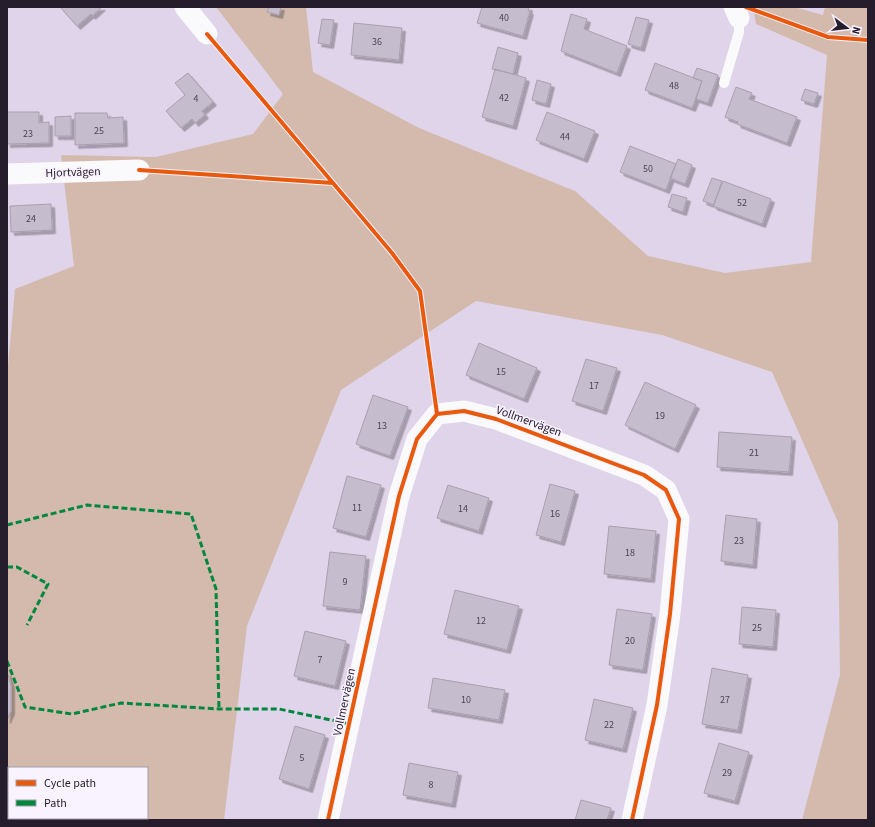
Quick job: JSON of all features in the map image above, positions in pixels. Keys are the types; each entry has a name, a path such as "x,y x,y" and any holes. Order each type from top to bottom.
{"street":[{"path":"185,7 208,34"},
{"name":"Hjortvägen","path":"7,174 140,170"},
{"name":"Vollmervägen","path":"328,820 399,496 417,439 437,414 464,411 496,419 644,475 666,490 679,519 670,614 657,704 632,820"}],"lane":[{"path":"724,83 739,32 736,13"}],"shaded area":[{"path":"216,7 306,7 313,72 419,128 575,191 648,256 725,273 811,262 827,55 756,24 753,7 794,7 823,15 825,7 868,7 868,820 802,820 840,675 838,522 772,372 662,335 476,301 341,390 247,626 224,820 7,820 7,377 15,289 74,266 61,155 156,157 253,134 283,94"}],"building":[{"path":"60,7 102,7 77,26"},
{"path":"269,7 281,7 279,15 267,12"},
{"path":"482,7 529,7 528,11 530,11 523,36 477,23"},
{"path":"571,14 587,19 584,29 627,46 617,73 561,51"},
{"path":"636,17 649,20 641,48 628,44"},
{"path":"322,19 334,20 330,45 318,43"},
{"path":"354,23 402,28 399,60 351,55"},
{"path":"498,47 518,53 513,74 492,69"},
{"path":"655,63 702,81 692,108 645,90"},
{"path":"697,68 718,75 708,103 696,99 702,81 693,78"},
{"path":"495,69 526,78 513,126 482,117"},
{"path":"188,73 213,102 202,111 205,115 195,123 192,119 181,128 166,111 185,95 175,83"},
{"path":"537,80 551,84 546,104 532,100"},
{"path":"736,87 752,93 749,99 797,117 787,143 737,124 738,122 725,117"},
{"path":"805,89 818,93 814,104 801,100"},
{"path":"7,112 39,112 39,123 49,122 49,143 7,144"},
{"path":"547,112 595,131 584,159 536,140"},
{"path":"75,113 107,113 108,118 123,117 124,143 75,145"},
{"path":"71,116 71,136 55,136 55,117"},
{"path":"630,146 676,164 666,190 620,172"},
{"path":"678,159 692,165 685,184 670,178"},
{"path":"712,178 722,181 714,205 703,201"},
{"path":"723,181 771,199 762,224 713,206"},
{"path":"672,194 687,198 683,212 668,207"},
{"path":"51,204 52,230 11,232 10,206"},
{"path":"479,343 537,368 524,399 466,375"},
{"path":"586,359 617,368 603,411 572,401"},
{"path":"645,382 696,405 675,449 625,425"},
{"path":"373,395 408,407 390,456 356,444"},
{"path":"719,432 792,437 789,472 717,467"},
{"path":"347,476 381,485 366,537 333,528"},
{"path":"550,484 575,491 561,542 536,535"},
{"path":"448,485 489,498 479,531 437,518"},
{"path":"726,515 757,519 753,565 721,561"},
{"path":"609,526 656,531 651,579 604,574"},
{"path":"330,552 366,556 360,610 323,606"},
{"path":"455,590 519,606 507,650 444,634"},
{"path":"742,607 776,610 773,647 739,644"},
{"path":"617,609 652,614 643,670 609,665"},
{"path":"305,631 346,641 335,686 294,676"},
{"path":"712,668 748,675 738,730 702,724"},
{"path":"7,672 11,685 11,711 7,720"},
{"path":"433,678 505,690 499,720 428,708"},
{"path":"594,699 633,708 623,749 585,740"},
{"path":"295,726 325,735 309,789 279,779"},
{"path":"719,743 749,752 735,801 704,793"},
{"path":"409,763 458,772 452,804 403,795"},
{"path":"581,800 611,808 607,820 575,820"}],"marked path":[{"path":"7,525 87,505 191,514 216,589 219,709"},
{"path":"7,567 17,567 48,584 27,625"},
{"path":"7,661 25,707 72,714 121,703 219,709 279,709 350,724"}],"cycle path":[{"path":"746,7 828,37 868,40"},
{"path":"207,34 333,183"},
{"path":"139,170 333,183 392,253 420,291 437,414"},
{"path":"328,820 399,496 417,439 437,414 464,411 496,419 644,475 666,490 679,519 670,614 657,705 632,820"}]}
